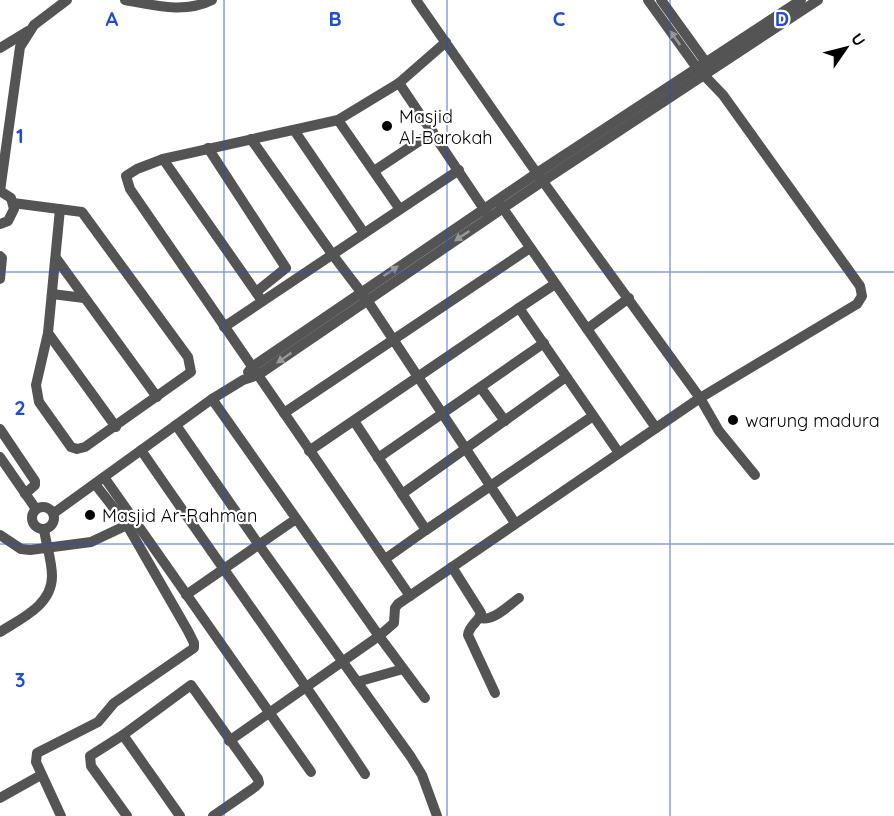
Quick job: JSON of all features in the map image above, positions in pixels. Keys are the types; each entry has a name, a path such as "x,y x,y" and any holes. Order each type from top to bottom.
{"street":[{"path":"0,48 29,30 42,17 67,0"},
{"path":"125,0 189,8 212,0"},
{"path":"416,0 540,177 700,398 719,431 755,475"},
{"path":"229,741 379,636 394,623 396,606 410,596 700,398 857,304 862,296 860,286 723,95 648,0"},
{"path":"661,0 704,69"},
{"path":"704,69 801,0"},
{"path":"54,513 49,508 36,509 33,522 44,529 53,524 54,513 212,399 540,177 704,69 814,1"},
{"path":"0,224 8,221 12,216 14,203 11,198 0,191 20,47 29,30"},
{"path":"410,596 130,189 126,176 132,171 163,159 338,120 399,83 446,42"},
{"path":"399,83 487,213"},
{"path":"338,120 399,208"},
{"path":"294,130 364,233"},
{"path":"374,171 433,132"},
{"path":"251,139 364,296 515,523"},
{"path":"208,148 285,268 259,296 224,327"},
{"path":"163,159 259,296"},
{"path":"259,296 332,254 459,170"},
{"path":"14,203 60,209 82,212 188,357 191,372 116,427 85,447 77,449 71,447 39,402 36,385 48,333 60,209"},
{"path":"500,204 656,428"},
{"path":"284,413 530,248"},
{"path":"0,256 2,258 0,279"},
{"path":"56,258 157,397"},
{"path":"309,451 555,284"},
{"path":"52,294 84,298"},
{"path":"587,329 629,298"},
{"path":"519,308 619,453"},
{"path":"48,333 116,427"},
{"path":"378,458 544,343"},
{"path":"402,494 567,377"},
{"path":"481,388 505,421"},
{"path":"212,399 425,698"},
{"path":"385,559 593,416"},
{"path":"354,421 426,530"},
{"path":"176,425 417,766 436,816"},
{"path":"0,429 35,481 35,484 25,494"},
{"path":"141,450 223,571 307,686 365,774"},
{"path":"0,457 36,509"},
{"path":"61,816 35,757 41,749 98,722 114,703 194,648 188,631 100,480"},
{"path":"100,480 186,595 311,772"},
{"path":"186,595 296,519"},
{"path":"0,535 21,549 46,549 91,542 127,525"},
{"path":"0,632 30,613 46,597 50,589 52,575 44,529"},
{"path":"452,567 481,614 470,628 468,635 495,693"},
{"path":"480,618 491,617 519,598"},
{"path":"357,681 403,669"},
{"path":"127,816 89,760 90,756 123,735 188,680 259,783 230,812 213,816"},
{"path":"123,735 180,816"},
{"path":"0,798 41,775"}],"place":[{"name":"Masjid Al-Barokah","path":"387,126"},
{"name":"warung madura","path":"733,420"},
{"name":"Masjid Ar-Rahman","path":"90,515"}]}
